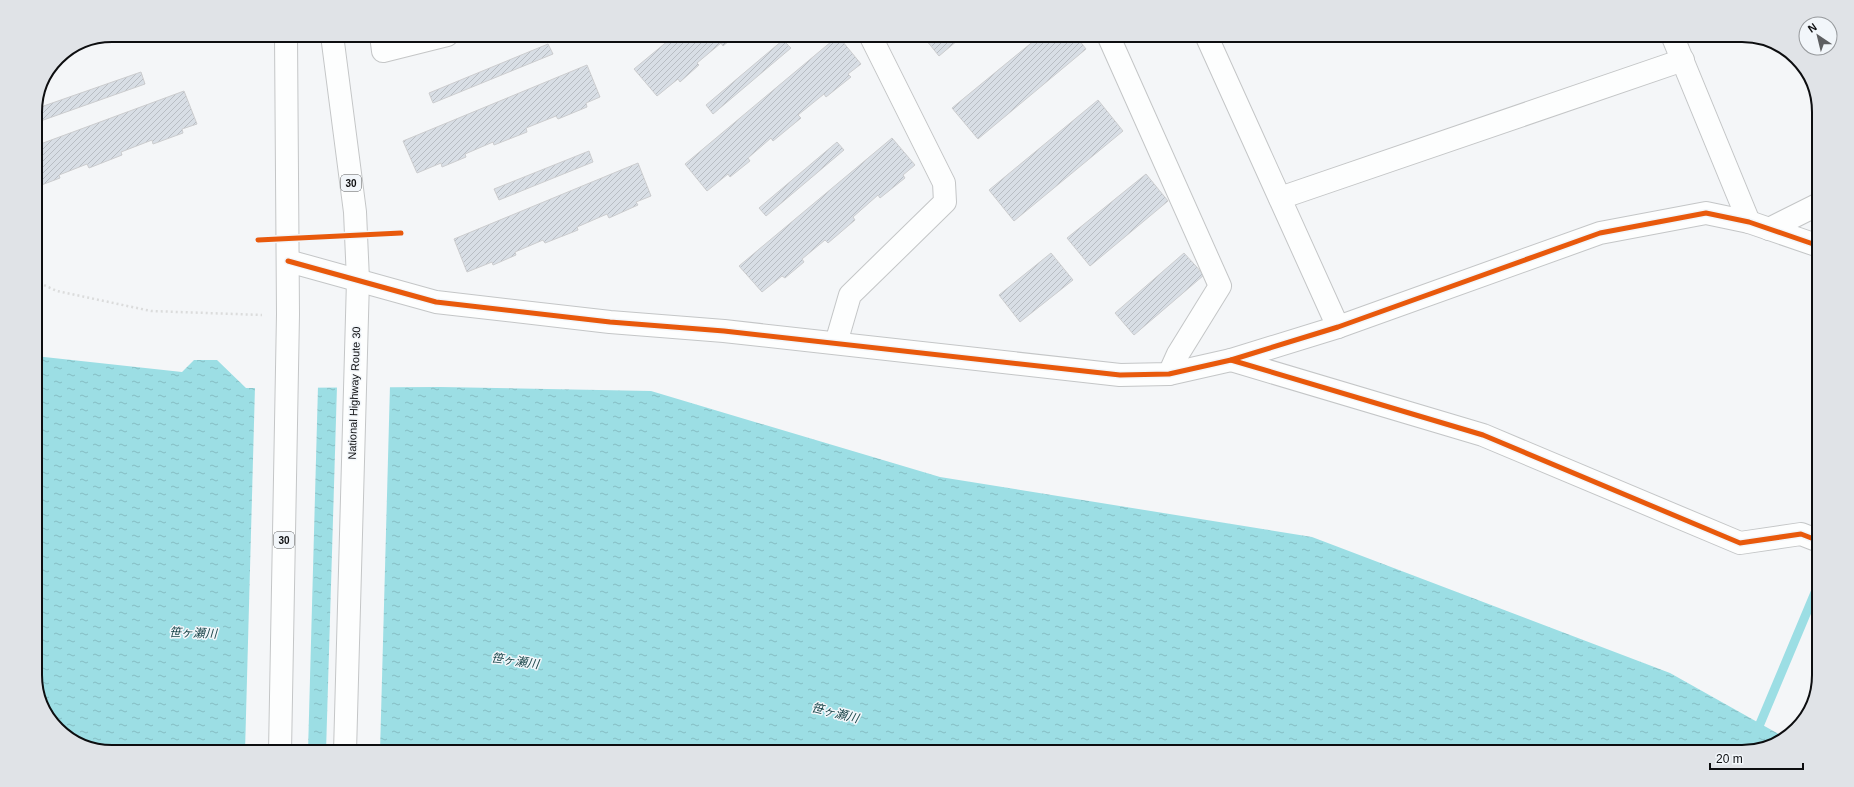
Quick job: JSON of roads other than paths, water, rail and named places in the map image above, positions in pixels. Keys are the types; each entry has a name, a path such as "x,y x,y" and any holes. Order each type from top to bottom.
{"main road":[{"name":"30","path":"280,745 288,328 286,42"},
{"name":"National Highway Route 30","path":"333,42 355,212 358,280 345,745"},
{"path":"382,42 383,51 419,42"},
{"path":"836,343 850,295 945,202 944,183 874,42"},
{"path":"1111,42 1220,286 1178,354 1170,374"},
{"path":"1213,42 1338,327"},
{"path":"1675,42 1759,226"},
{"path":"1280,198 1683,60"},
{"path":"1759,226 1812,207"},
{"path":"288,261 436,302 610,322 724,331 1120,375 1170,374 1231,360 1338,327 1600,233 1706,213 1759,226 1812,244"},
{"path":"1231,360 1483,435 1740,542 1810,537"}],"water":[{"name":"笹ヶ瀬川","path":"42,357 182,372 194,360 217,360 246,388 440,387 651,391 940,477 1312,537 1670,673 1779,734 1760,743 1742,745 99,744 81,738 66,728 59,721 49,706 43,688"}],"waterway":[{"path":"1752,744 1812,600"}]}
